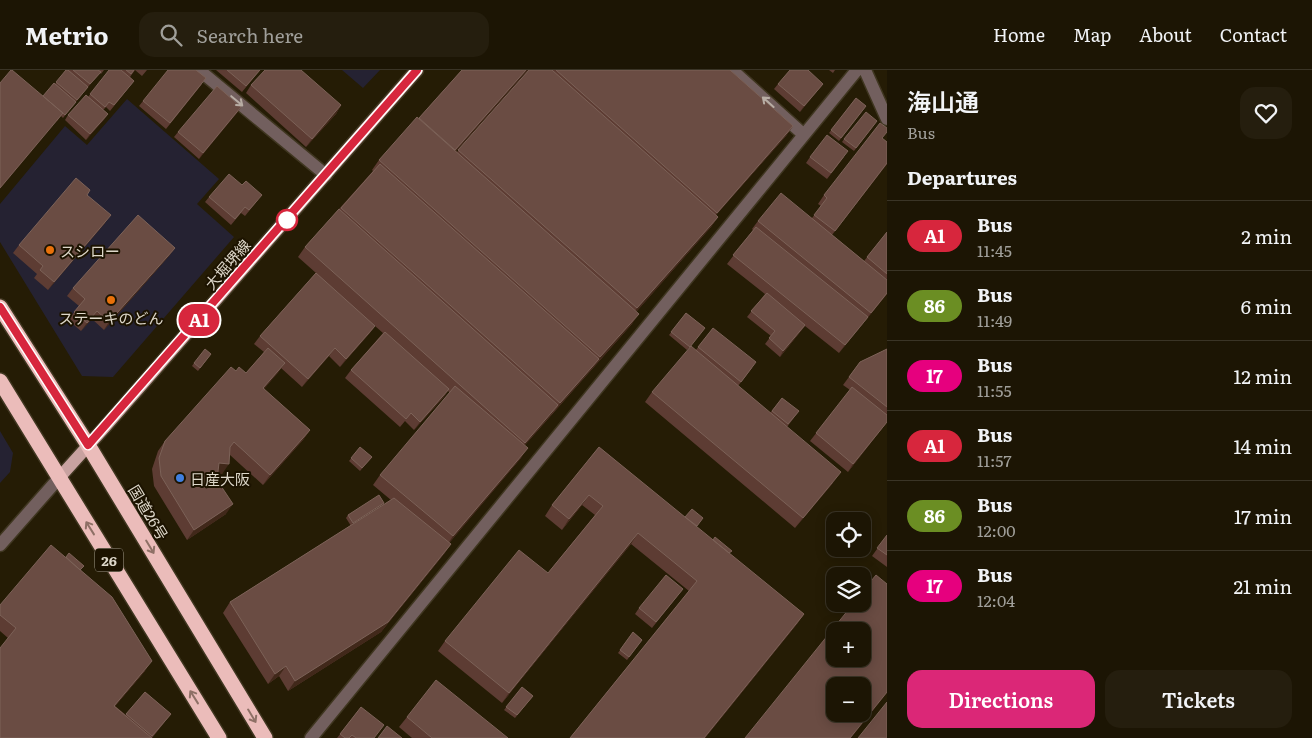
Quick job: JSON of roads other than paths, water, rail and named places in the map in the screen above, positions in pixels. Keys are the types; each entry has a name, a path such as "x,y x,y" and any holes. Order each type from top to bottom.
{"highway":[{"name":"国道26号","path":"0,307 88,445 265,738"},
{"name":"26","path":"0,381 219,738"}],"main road":[{"name":"大堀堺線","path":"59,478 417,70"}],"street":[{"path":"200,70 326,175"},
{"path":"732,70 804,135"},
{"path":"311,738 857,70"},
{"path":"865,70 887,119"},
{"path":"0,545 59,478"}],"place":[{"name":"スシロー","path":"50,250"},
{"name":"ステーキのどん","path":"111,300"},
{"name":"日産大阪","path":"180,478"}]}
